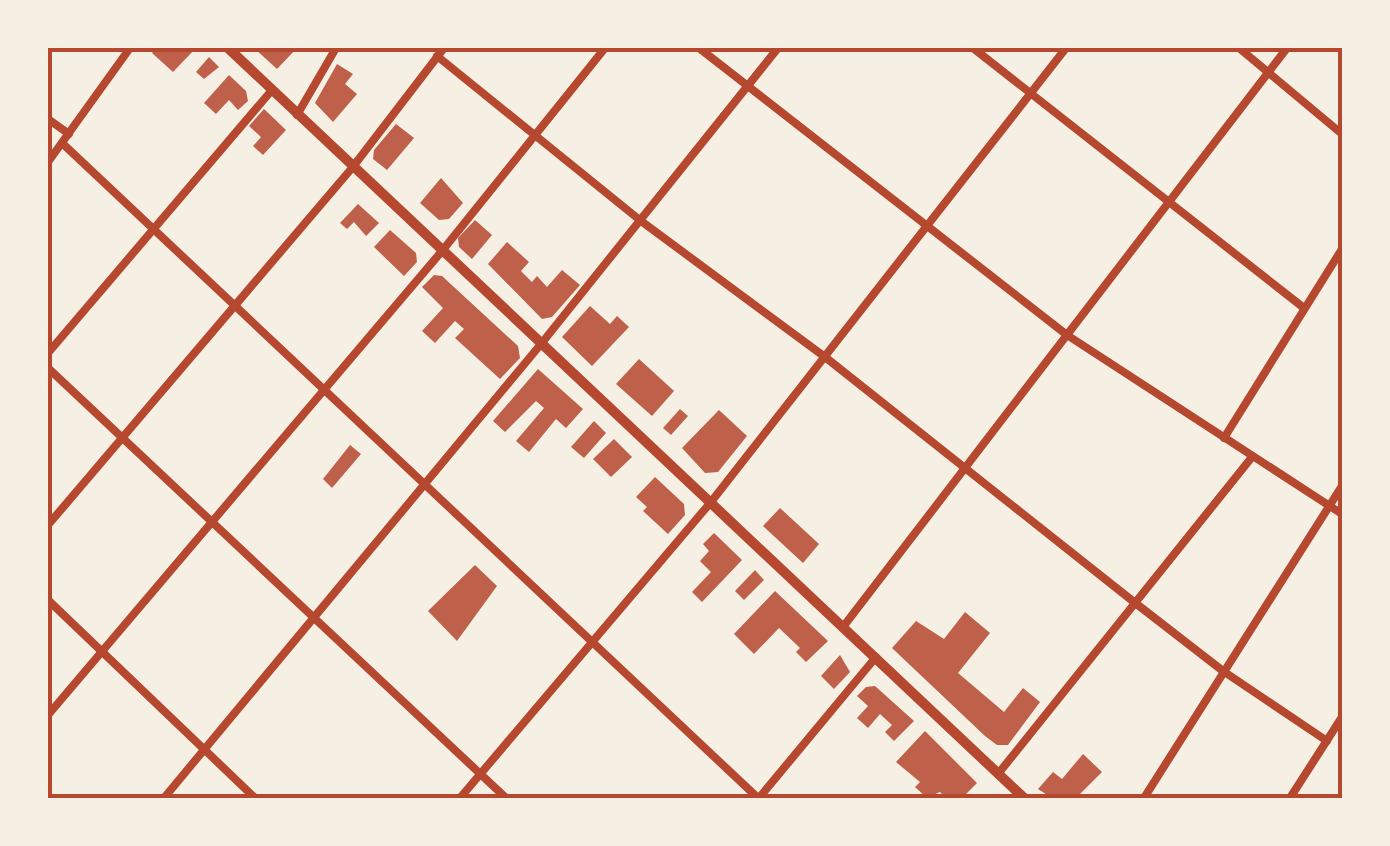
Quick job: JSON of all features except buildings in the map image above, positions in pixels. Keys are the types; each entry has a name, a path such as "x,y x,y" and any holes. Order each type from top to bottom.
{"main road":[{"path":"228,48 1024,798"}],"street":[{"path":"48,162 130,48"},
{"path":"297,115 336,48"},
{"path":"48,525 352,168 444,48"},
{"path":"48,715 442,251 605,48"},
{"path":"699,48 1066,335 1342,514"},
{"path":"164,798 542,344 778,48"},
{"path":"973,48 1304,308"},
{"path":"460,798 711,502 1066,48"},
{"path":"1239,48 1342,134"},
{"path":"843,627 1287,48"},
{"path":"438,56 642,221 824,357 1134,602 1223,670 1327,740"},
{"path":"48,353 272,90"},
{"path":"48,119 68,134"},
{"path":"62,143 590,645 758,798 876,657"},
{"path":"1224,438 1342,249"},
{"path":"48,368 506,798"},
{"path":"998,774 1252,457"},
{"path":"1144,798 1342,486"},
{"path":"48,600 255,798"},
{"path":"1290,798 1342,718"}]}
